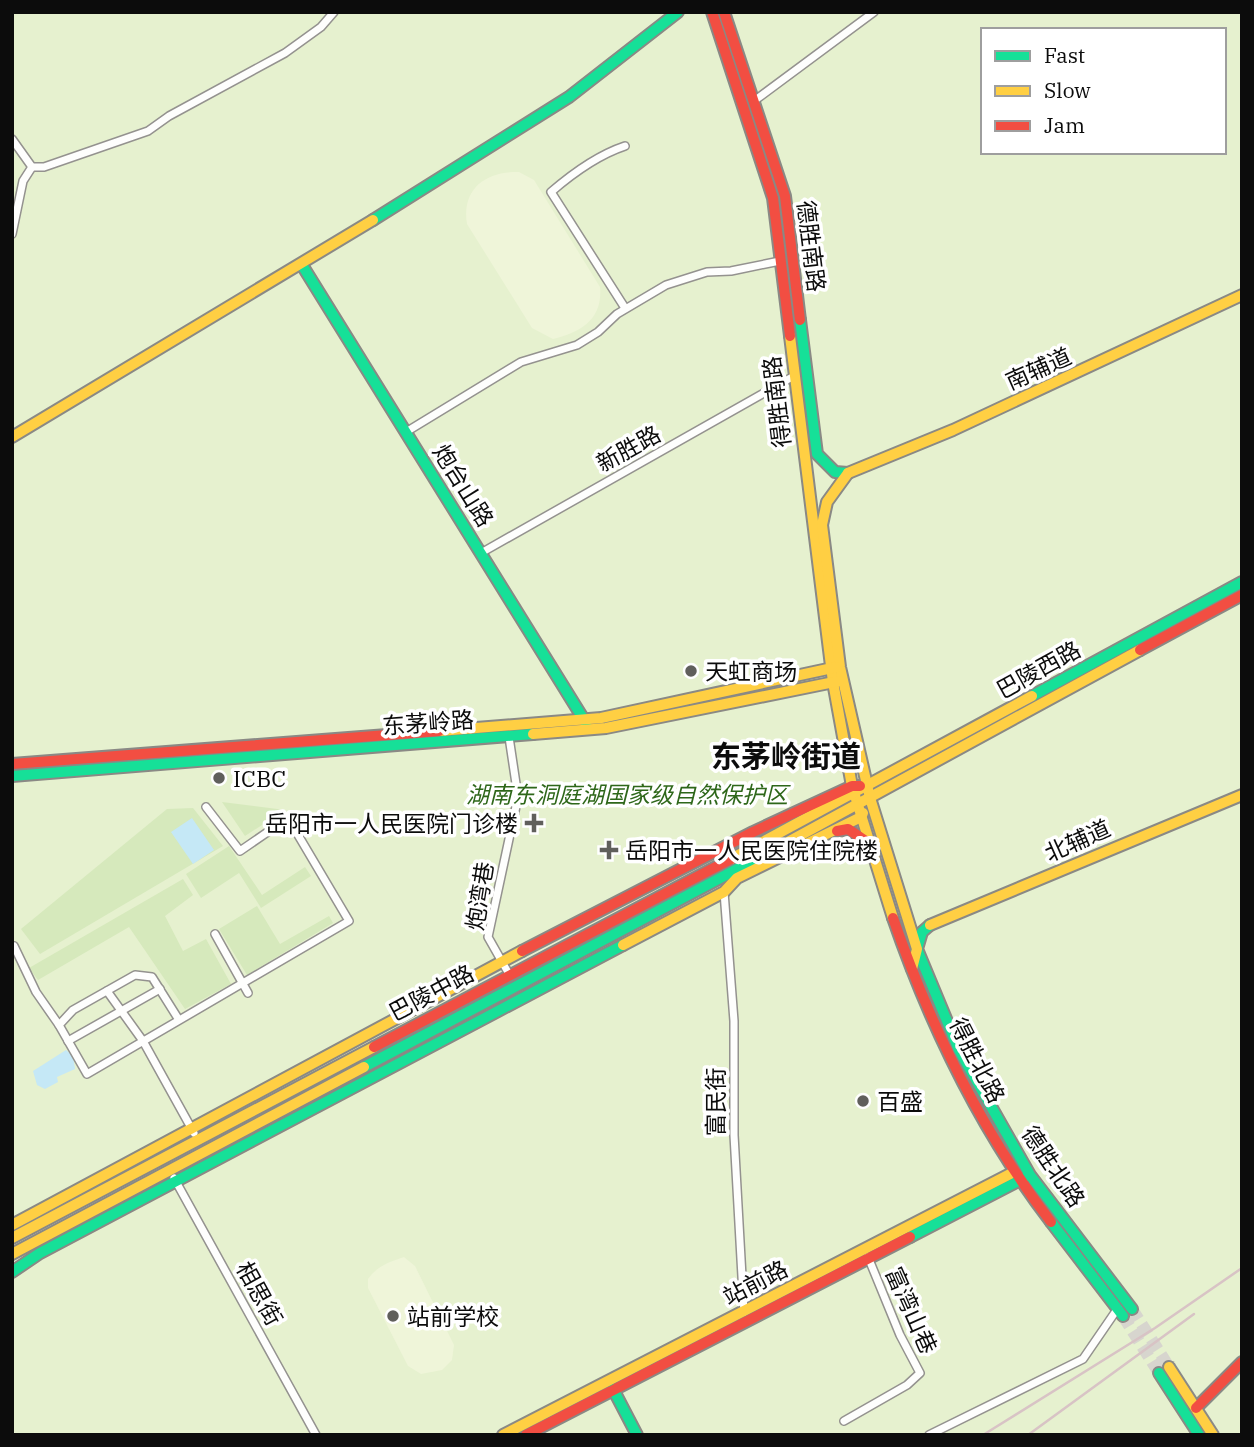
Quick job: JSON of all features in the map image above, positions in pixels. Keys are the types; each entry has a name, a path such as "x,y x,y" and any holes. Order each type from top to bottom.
{"main road":[{"path":"12,437 302,265 569,97 678,12"},
{"name":"得胜南路","path":"712,12 773,198 794,376 836,668"},
{"name":"德胜南路","path":"724,12 785,196 817,454 835,472 848,473"},
{"name":"炮台山路","path":"302,265 587,724"},
{"name":"南辅道","path":"848,473 953,430 1242,295"},
{"name":"得胜南路","path":"848,473 827,502 822,525 837,681 854,795"},
{"name":"巴陵西路","path":"869,792 1242,582"},
{"name":"巴陵西路","path":"854,795 869,792 1242,595"},
{"name":"东茅岭路","path":"12,764 587,724 601,718 836,668"},
{"name":"得胜南路","path":"837,681 917,949"},
{"name":"东茅岭路","path":"12,776 509,737 837,681"},
{"path":"12,1225 195,1134 501,962 753,832 869,792 861,817 737,878 724,892 40,1253 12,1272"},
{"name":"得胜北路","path":"854,795 887,901 912,969 949,1055 1017,1176 1124,1311"},
{"name":"巴陵中路","path":"12,1236 195,1134 854,795"},
{"name":"巴陵中路","path":"12,1255 399,1049 854,795"},
{"name":"北辅道","path":"930,925 1142,834 1242,795"},
{"path":"827,834 848,829 867,842"},
{"path":"887,901 920,925 930,925"},
{"path":"912,969 922,932 930,925"},
{"name":"德胜北路","path":"917,949 959,1050 1028,1170 1124,1311"},
{"path":"399,1049 418,1053"},
{"path":"328,1086 355,1086"},
{"name":"站前路","path":"526,1435 1028,1170"},
{"name":"站前路","path":"503,1435 744,1311 1017,1176"},
{"path":"1196,1408 1242,1362"},
{"path":"1199,1435 1164,1370 1196,1408 1213,1435"},
{"path":"613,1389 637,1435"}],"street":[{"path":"32,167 44,167 83,155 148,131 169,116 285,53 321,27 334,12"},
{"path":"754,101 874,12"},
{"path":"12,139 32,167"},
{"path":"625,146 608,152 551,192 625,308"},
{"path":"12,234 23,181 32,167"},
{"path":"406,432 520,362 577,345 598,332 625,308 666,285 707,272 731,271 780,261"},
{"name":"新胜路","path":"481,553 794,376"},
{"name":"炮湾巷","path":"509,737 518,797 488,937 509,974"},
{"path":"14,946 36,992 59,1025 87,1074 349,921 288,818 240,851 206,807"},
{"name":"富民街","path":"724,892 734,1021 734,1135 744,1311"},
{"path":"215,934 248,993"},
{"path":"59,1025 73,1010 135,975 152,977 179,1020"},
{"path":"68,1041 160,989"},
{"path":"107,991 143,1041 195,1134"},
{"name":"相思街","path":"170,1171 316,1435"},
{"name":"富湾山巷","path":"844,1421 907,1384 920,1373 900,1335 868,1256"},
{"path":"929,1435 1083,1359 1124,1311"}],"green space":[{"name":"湖南东洞庭湖国家级自然保护区","path":"12,12 1242,12 1242,1435 12,1435"},
{"path":"519,172 534,180 600,287 598,308 594,316 581,328 553,339 532,328 467,224 468,201 478,184 496,175"},
{"path":"222,802 285,810 245,836"},
{"path":"193,808 223,846 40,954 21,929 167,809"},
{"path":"229,846 262,895 305,867 311,876 261,908 239,873 201,898 186,874"},
{"path":"183,879 193,895 165,916 183,951 206,939 231,984 185,1009 129,927 38,980 29,968"},
{"path":"257,906 280,944 329,916 333,923 247,975 219,929"},
{"path":"404,1257 415,1266 454,1345 452,1360 442,1370 421,1374 408,1366 368,1288 368,1279 375,1271"}],"water":[{"path":"192,818 214,850 193,864 171,832"},
{"path":"66,1050 73,1056 75,1069 57,1077 58,1082 45,1089 37,1085 33,1071"}],"tunnel":[{"path":"1132,1309 1169,1367"},
{"path":"1123,1316 1159,1373"}],"railway":[{"path":"983,1435 1155,1328 1242,1268"},
{"path":"1028,1435 1194,1314"}],"traffic: fast":[{"path":"373,220 569,97 678,12"},
{"path":"302,265 586,723"},
{"path":"800,320 817,454 835,472 848,473"},
{"path":"1032,696 1242,582"},
{"path":"12,776 533,734"},
{"path":"364,1067 788,842"},
{"path":"930,925 922,932 917,949 959,1050 1030,1175 1132,1309"},
{"path":"12,1272 40,1253 623,945"},
{"path":"910,1237 1024,1178"},
{"path":"1051,1222 1123,1316"},
{"path":"1159,1373 1199,1435"},
{"path":"613,1389 637,1435"}],"traffic: slow":[{"path":"12,437 373,220"},
{"path":"848,473 953,430 1242,295"},
{"path":"790,336 833,682 852,786 893,918"},
{"path":"848,473 827,502 822,525 840,667 870,798 917,949 912,969"},
{"path":"788,842 1140,650"},
{"path":"439,731 601,718 837,667"},
{"path":"533,734 606,728 839,681"},
{"path":"731,859 1032,696"},
{"path":"930,925 1242,795"},
{"path":"623,945 724,892 737,878 861,817 863,813"},
{"path":"12,1225 522,951"},
{"path":"12,1238 374,1047"},
{"path":"12,1254 364,1067"},
{"path":"503,1435 1014,1172"},
{"path":"1169,1367 1213,1435"}],"traffic: jam":[{"path":"712,12 773,198 790,336"},
{"path":"724,12 785,196 800,320"},
{"path":"1140,650 1242,595"},
{"path":"12,764 439,731"},
{"path":"522,951 753,832 852,786 860,786"},
{"path":"837,831 848,829 867,842"},
{"path":"374,1047 731,859"},
{"path":"893,918 924,998 960,1076 1002,1152 1051,1222"},
{"path":"526,1435 910,1237"},
{"path":"1196,1408 1242,1362"}],"place":[{"name":"天虹商场","path":"691,671"},
{"name":"ICBC","path":"219,778"},
{"name":"岳阳市一人民医院门诊楼","path":"534,823"},
{"name":"岳阳市一人民医院住院楼","path":"609,850"},
{"name":"百盛","path":"863,1101"},
{"name":"站前学校","path":"393,1316"}],"district":[{"name":"东茅岭街道","path":"786,755"}]}
